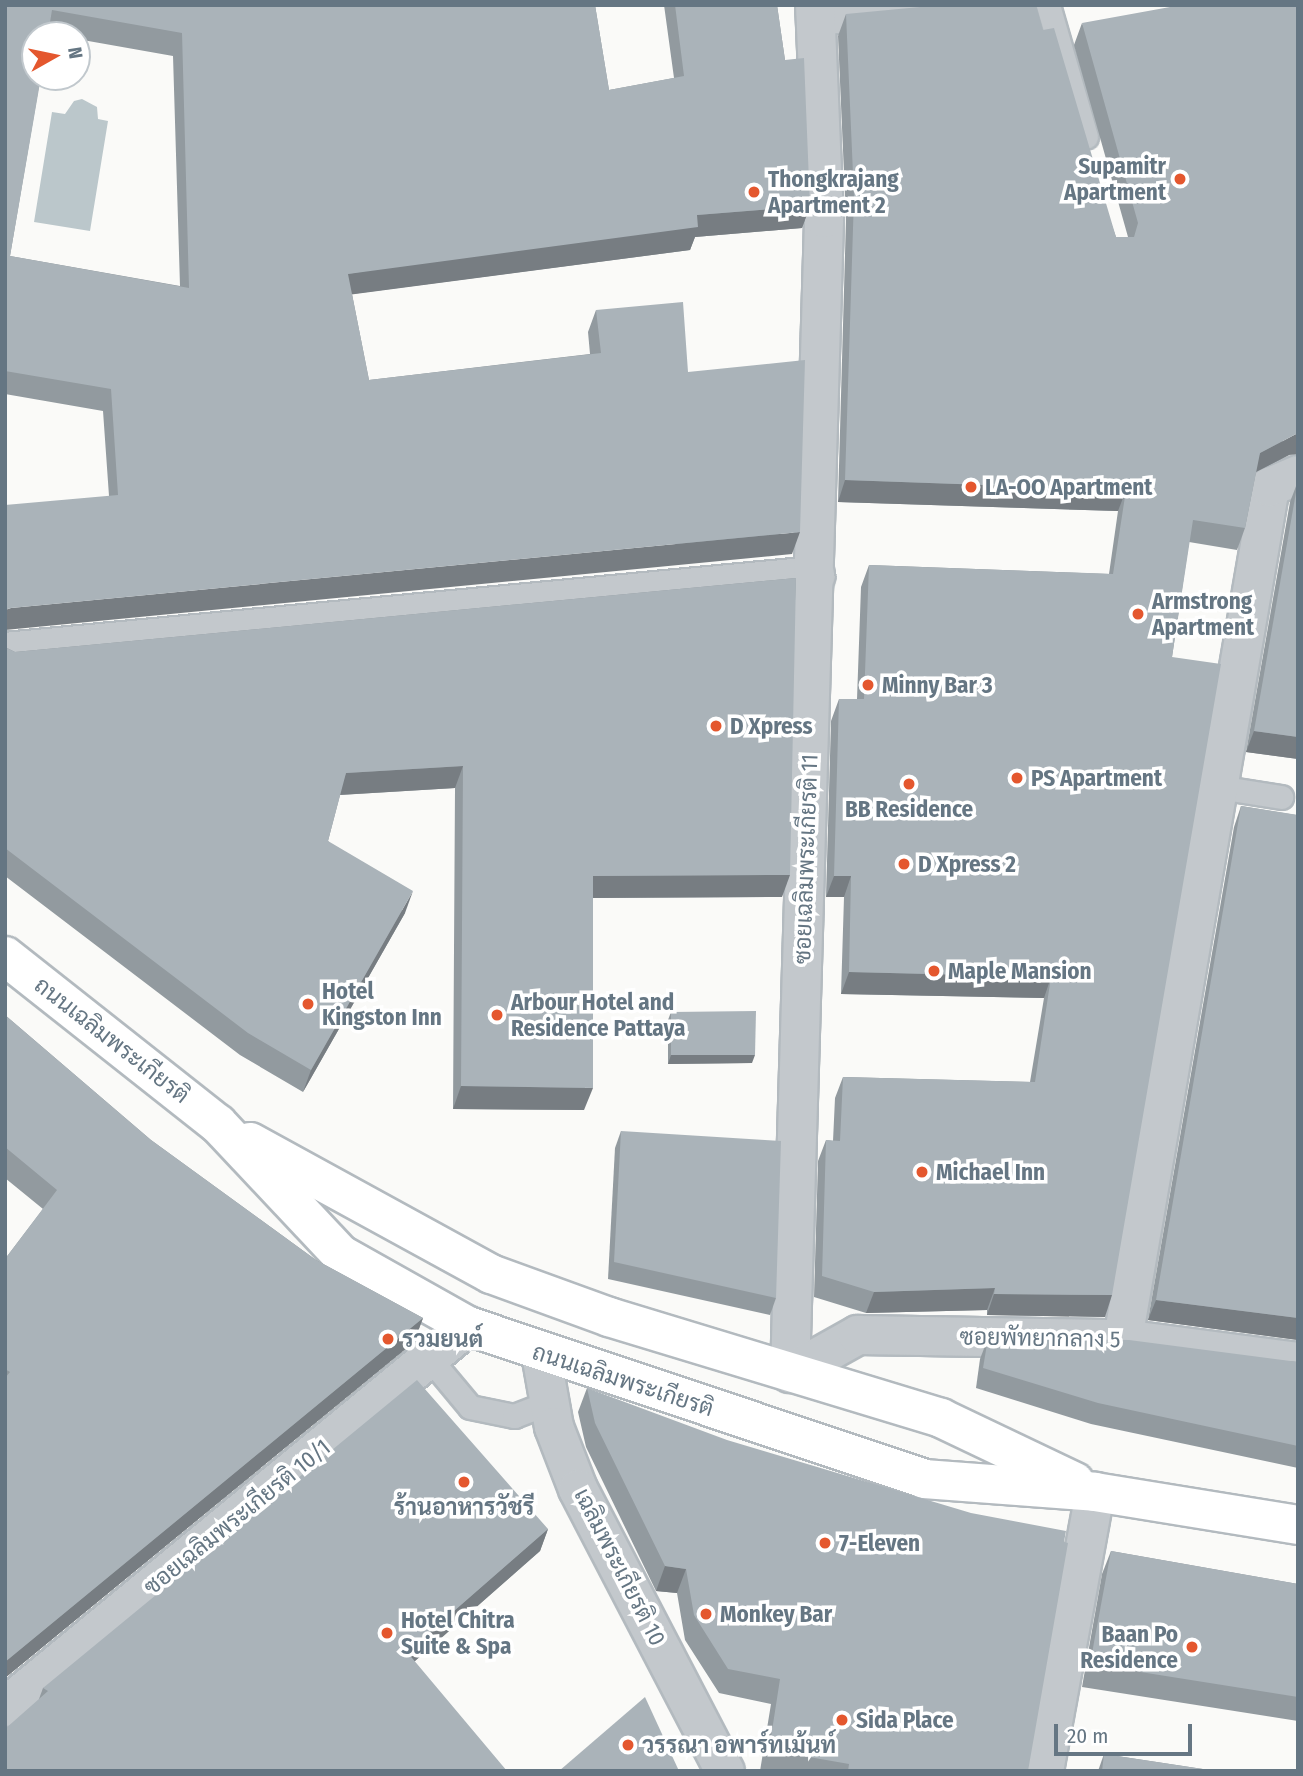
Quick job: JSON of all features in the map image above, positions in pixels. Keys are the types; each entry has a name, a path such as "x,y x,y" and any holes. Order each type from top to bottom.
{"main road":[{"name":"ถนนเฉลิมพระเกียรติ","path":"5,956 218,1124 340,1254 468,1326 541,1354 924,1479 1095,1492 1298,1525"},
{"name":"ถนนเฉลิมพระเกียรติ","path":"218,1124 491,1274 609,1318 941,1418 1095,1492"}],"street":[{"path":"815,11 932,5"},
{"name":"ซอยเฉลิมพระเกียรติ 11","path":"790,1373 824,218 815,11"},
{"path":"1123,1339 1218,787 1284,481"},
{"path":"5,652 815,576"},
{"name":"ซอยเฉลิมพระเกียรติ 10/1","path":"5,1707 468,1326"},
{"name":"ซอยพัทยากลาง 5","path":"790,1373 858,1335 1123,1339 1298,1362"},
{"name":"เฉลิมพระเกียรติ 10","path":"541,1354 548,1403 578,1489 604,1544 725,1771"},
{"path":"1044,1771 1095,1492"}],"lane":[{"path":"1048,5 1090,153"},
{"path":"1218,787 1281,797"},
{"path":"430,1359 470,1407 514,1416 548,1403"}],"shaded area":[{"path":"82,99 97,107 98,119 108,121 90,231 34,222 52,112 65,114 74,101"}],"building":[{"path":"5,5 595,5 609,90 684,76 675,5 777,5 785,60 804,58 810,206 697,215 698,227 348,274 369,380 601,353 596,310 683,302 688,372 805,360 800,532 5,610 5,505 118,495 111,389 5,371","holes":["52,10 182,33 189,288 10,256 39,91 21,91 21,21 50,21"]},
{"path":"941,5 1036,5 1043,30 1054,28 1116,237 1134,237 1138,223 1082,23 1181,5 1298,5 1298,433 1260,453 1245,528 1193,520 1172,657 1221,664 1112,1295 994,1294 995,1288 874,1292 822,1276 826,1140 840,1141 843,1077 1035,1082 1051,977 849,972 851,876 834,876 839,699 864,699 869,565 1113,574 1126,490 845,480 854,197 846,14"},
{"path":"1298,481 1298,737 1254,731"},
{"path":"796,578 790,875 593,876 593,1088 461,1086 463,766 346,773 328,841 413,891 311,1070 248,1033 5,848 5,647 15,652"},
{"path":"1241,806 1298,815 1298,1318 1156,1300"},
{"path":"756,1011 755,1055 671,1055 671,1012"},
{"path":"5,1015 151,1140 316,1260 423,1318 5,1662 5,1378 10,1372 5,1369 5,1259 57,1190 5,1147"},
{"path":"621,1131 781,1141 776,1298 614,1262"},
{"path":"988,1338 1129,1340 1298,1362 1298,1446 1098,1403 983,1368"},
{"path":"417,1380 548,1529 407,1652 507,1771 5,1771 5,1729 48,1691 43,1688"},
{"path":"587,1388 727,1440 971,1513 1066,1531 1064,1542 1068,1543 1028,1771 848,1771 849,1764 769,1750 780,1679 728,1669 694,1615 686,1569 665,1566 595,1423"},
{"name":"Baan Po Residence","path":"1111,1551 1298,1584 1298,1697 1090,1664"},
{"path":"645,1697 679,1771 559,1771"},
{"path":"1104,1754 1216,1771 1102,1771"}],"place":[{"name":"Supamitr Apartment","path":"1180,179"},
{"name":"Thongkrajang Apartment 2","path":"754,192"},
{"name":"LA-OO Apartment","path":"971,487"},
{"name":"Armstrong Apartment","path":"1138,614"},
{"name":"Minny Bar 3","path":"868,685"},
{"name":"D Xpress","path":"716,726"},
{"name":"PS Apartment","path":"1017,778"},
{"name":"BB Residence","path":"909,784"},
{"name":"D Xpress 2","path":"904,864"},
{"name":"Maple Mansion","path":"934,971"},
{"name":"Hotel Kingston Inn","path":"308,1004"},
{"name":"Arbour Hotel and Residence Pattaya","path":"497,1015"},
{"name":"Michael Inn","path":"922,1172"},
{"name":"รวมยนต์","path":"388,1339"},
{"name":"ร้านอาหารวัชรี","path":"464,1482"},
{"name":"7-Eleven","path":"825,1543"},
{"name":"Monkey Bar","path":"706,1614"},
{"name":"Hotel Chitra Suite & Spa","path":"387,1633"},
{"name":"Baan Po Residence","path":"1192,1647"},
{"name":"Sida Place","path":"842,1720"},
{"name":"วรรณา อพาร์ทเม้นท์","path":"628,1745"}]}
